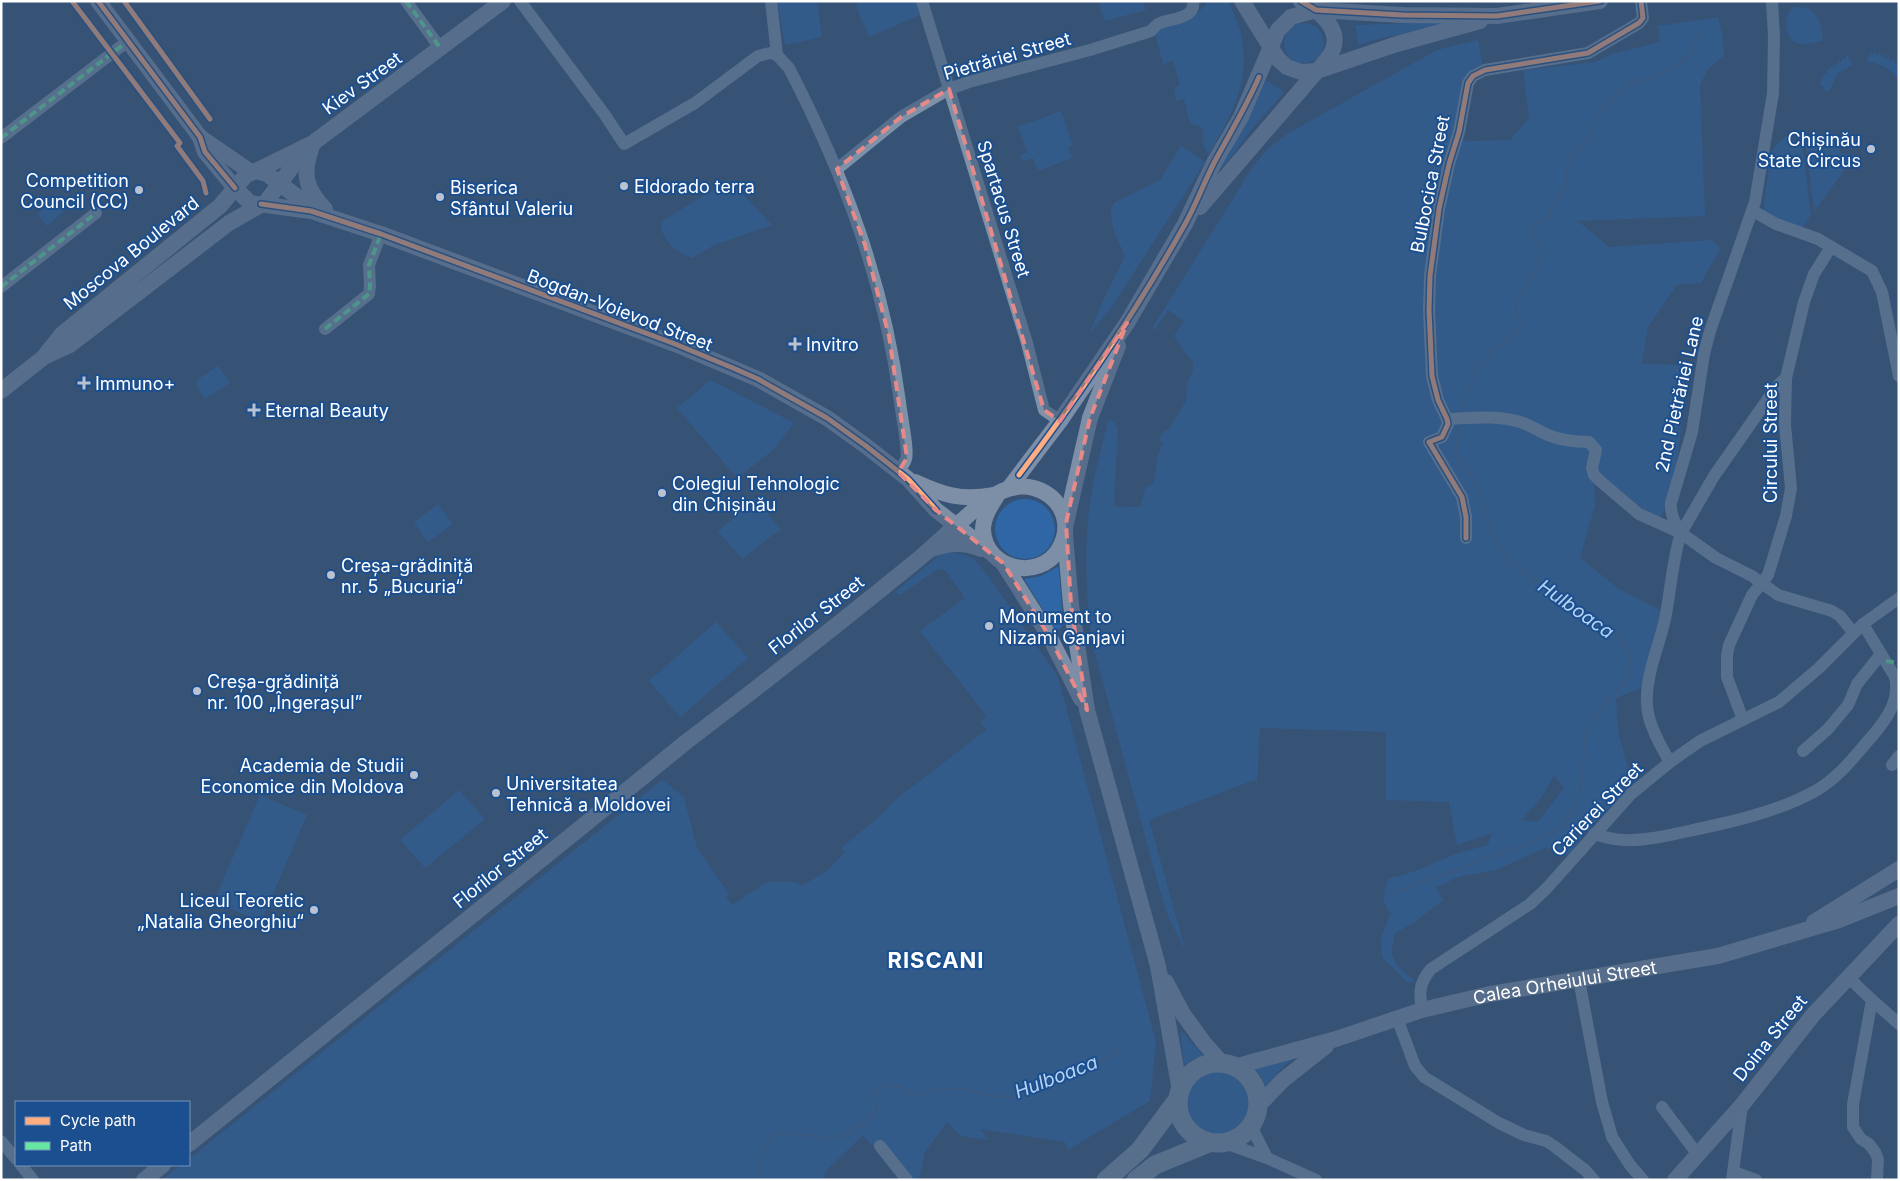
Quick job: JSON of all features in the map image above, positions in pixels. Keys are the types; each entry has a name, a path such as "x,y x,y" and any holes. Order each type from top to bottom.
{"highway":[{"path":"1106,1180 1140,1150 1179,1095 1188,1077 1201,1067 1212,1064 1229,1065 1245,1073 1257,1094 1258,1106 1251,1126 1244,1134 1155,1165 1136,1180"},
{"path":"1179,1095 1179,1113 1185,1126 1196,1137 1217,1143"}],"main road":[{"path":"98,1 202,144 223,186 224,192 220,206"},
{"name":"Kiev Street","path":"256,182 309,146 503,1"},
{"path":"1242,1 1278,60 1288,67 1301,72 1317,72 1397,44 1497,16 1600,1"},
{"path":"1185,224 1317,72 1330,54 1334,40 1324,17 1301,1"},
{"path":"1087,710 1048,634 986,542 983,531 988,512 1060,421 1127,323 1185,224 1215,161 1241,117 1278,30 1286,20 1296,15 1316,10 1402,15 1497,16"},
{"path":"202,144 256,182"},
{"path":"202,144 256,182"},
{"path":"309,146 306,172 308,186 327,216"},
{"name":"Kiev Street","path":"256,182 309,146"},
{"name":"Bogdan-Voievod Street","path":"327,216 250,203 256,182 327,216 381,234 675,344 733,368 770,386 827,418 866,446 903,475 936,510 997,558"},
{"name":"Moscova Boulevard","path":"44,357 62,334 220,206 256,182"},
{"name":"Moscova Boulevard","path":"1,391 44,357 70,345 229,223 261,204"},
{"path":"997,558 1015,568 1028,569 1041,565 1052,558 1060,548 1090,418 1127,323"},
{"name":"Bogdan-Voievod Street","path":"903,475 935,491 953,496 980,498 1003,491"},
{"path":"1003,491 1024,486 1039,488 1052,496 1061,508 1087,710 1158,966 1179,1095"},
{"name":"Florilor Street","path":"190,1143 930,549 955,525 1003,491"},
{"name":"Florilor Street","path":"930,549 940,532 941,521 936,510"},
{"name":"Florilor Street","path":"930,549 961,543 997,558"},
{"name":"Calea Orheiului Street","path":"1796,932 1899,869"},
{"name":"Calea Orheiului Street","path":"1229,1065 1336,1039 1422,1010 1490,994 1700,960 1755,946 1839,920 1899,896"},
{"name":"Doina Street","path":"1676,1180 1742,1104 1799,1030 1899,924"},
{"path":"1158,966 1183,1014 1229,1065"},
{"name":"Calea Orheiului Street","path":"1258,1106 1297,1067 1336,1039"},
{"path":"144,1180 162,1166"}],"street":[{"path":"406,1 441,49"},
{"path":"520,1 595,100 624,144 695,103 758,56 764,54 777,55"},
{"path":"771,1 777,55 789,68 837,168 865,245 878,288 897,379 907,458 903,475"},
{"name":"Spartacus Street","path":"922,1 1027,343 1044,410 1060,421"},
{"name":"Pietrăriei Street","path":"837,168 902,117 949,89 1148,32 1157,24 1189,14 1193,9 1193,1"},
{"name":"Bulbocica Street","path":"1447,419 1438,400 1432,376 1428,310 1430,276 1439,210 1448,164 1459,132 1468,83 1473,76 1485,70 1588,53 1639,23 1643,18 1641,1"},
{"name":"2nd Pietrăriei Lane","path":"1681,533 1673,517 1671,503 1692,432 1704,354 1710,331 1753,211 1770,120 1773,93 1774,37 1772,1"},
{"path":"1,138 128,41"},
{"path":"1753,211 1776,224 1804,233 1872,271 1882,292 1899,376"},
{"path":"1,287 96,213"},
{"path":"325,329 369,294 369,265 381,234"},
{"name":"Circului Street","path":"1743,720 1728,677 1727,655 1748,602 1770,569 1786,516 1790,498 1784,401 1786,378 1804,302 1814,274 1831,247"},
{"path":"1670,762 1661,746 1650,718 1647,706 1647,689 1665,618 1672,572 1681,533 1714,476 1770,396 1786,378"},
{"path":"1466,538 1466,517 1462,497 1429,442 1442,437 1448,424 1447,419 1482,416 1506,419 1530,425 1560,440 1590,442 1596,450 1592,468 1594,474 1640,514 1681,533 1716,558 1752,576 1778,595 1832,611 1840,616 1858,628 1881,654 1891,669 1898,685 1897,699 1893,709 1880,727 1834,778 1818,789 1766,811 1716,825 1660,837 1624,840 1594,834"},
{"name":"Carierei Street","path":"1422,1010 1419,994 1420,987 1430,969 1530,904 1546,889 1631,794 1670,762 1700,741 1774,705 1800,686 1858,628 1899,598"},
{"path":"1803,751 1828,729 1848,705 1857,684 1881,654"},
{"path":"1849,978 1899,1024"},
{"path":"1579,980 1608,1126 1612,1137 1630,1165 1643,1180"},
{"path":"1872,1000 1854,1095 1852,1122 1856,1133 1875,1152 1879,1164 1877,1180"},
{"path":"1397,1018 1415,1066 1424,1077 1498,1123 1524,1135 1546,1141 1585,1170 1594,1180"},
{"path":"1742,1104 1733,1176 1756,1180"},
{"path":"1662,1107 1698,1155"},
{"path":"1251,1126 1267,1158"},
{"path":"1,1141 15,1158"},
{"path":"1217,1143 1267,1158 1293,1174 1316,1180"},
{"path":"880,1146 907,1180"},
{"path":"22,1166 33,1180"}],"highlighted area":[{"path":"949,89 1044,410 1060,421 1127,323 1090,418 1066,523 1071,605 1087,710 1048,634 1003,563 936,510 898,472 907,458 889,336 865,245 837,169 901,117"}],"shaded area":[{"path":"777,1 817,1 822,37 785,45"},
{"path":"856,1 916,1 920,15 869,37 858,13"},
{"path":"1098,1 1143,1 1146,10 1105,21"},
{"path":"1205,1 1228,1 1243,43 1244,62 1237,98 1230,116 1209,154 1203,145 1203,130 1197,125 1190,124 1184,99 1176,101 1174,91 1180,85 1173,61 1163,64 1154,29 1195,16 1206,4"},
{"path":"1794,7 1808,9 1817,16 1823,41 1807,44 1793,42 1788,32 1787,20 1790,10"},
{"path":"1718,17 1723,37 1724,56 1709,68 1700,84 1705,216 1578,221 1609,247 1712,240 1720,249 1701,283 1677,285 1648,327 1642,364 1685,365 1680,443 1668,501 1660,518 1652,516 1600,474 1594,482 1595,505 1580,558 1618,588 1661,611 1643,687 1616,698 1618,731 1628,768 1628,783 1621,796 1586,832 1568,856 1545,848 1496,870 1458,877 1436,888 1443,900 1415,922 1395,933 1392,954 1399,967 1413,979 1413,982 1407,982 1382,957 1381,938 1391,913 1384,901 1389,878 1413,872 1457,854 1488,845 1492,833 1457,845 1449,802 1386,800 1386,732 1260,728 1257,782 1254,780 1149,820 1186,952 1168,916 1159,887 1091,639 1087,587 1086,553 1090,502 1108,420 1114,422 1118,428 1114,506 1140,507 1145,489 1154,482 1157,458 1163,444 1159,439 1164,431 1168,430 1186,401 1187,384 1193,371 1193,360 1189,358 1174,336 1184,321 1168,310 1154,331 1153,327 1254,165 1267,150 1287,134 1437,50 1478,40 1483,68 1475,70 1454,139 1470,141 1510,140 1529,118 1523,70 1595,62 1612,54 1660,42 1658,26","holes":["1554,775 1564,788 1538,822 1522,820 1543,795"]},
{"path":"1446,22 1446,24 1358,45 1355,25"},
{"path":"1300,23 1308,23 1315,26 1321,32 1324,43 1321,54 1315,60 1308,63 1300,63 1293,60 1287,54 1284,47 1284,39 1287,32 1293,26"},
{"path":"1870,51 1873,55 1875,51 1877,56 1880,53 1882,57 1885,54 1885,59 1890,57 1890,61 1895,59 1894,63 1899,62 1899,80 1885,67 1867,62"},
{"path":"1847,55 1853,65 1838,73 1828,93 1818,81 1822,82 1820,78 1824,78 1822,74 1827,74 1826,70 1830,70 1830,66 1834,67 1834,63 1837,65 1838,61 1842,62 1842,57 1845,60"},
{"path":"1266,80 1284,92 1255,125 1223,167 1221,166 1248,120"},
{"path":"1061,111 1073,146 1068,148 1072,158 1038,171 1033,158 1023,161 1020,156 1027,152 1018,127"},
{"path":"1827,132 1833,133 1841,153 1849,154 1849,163 1843,164 1844,171 1814,211 1805,139 1810,141 1811,145 1827,148"},
{"path":"1788,134 1803,150 1811,215 1802,228 1797,228 1763,211 1771,153 1775,146"},
{"path":"1181,146 1205,162 1111,308 1090,333 1125,256 1112,222 1111,216 1114,203 1160,180"},
{"path":"729,180 772,225 714,245 692,258 681,253 666,239 661,228 661,222"},
{"path":"55,200 64,211 47,226 38,214"},
{"path":"218,366 230,383 205,399 197,386 197,380"},
{"path":"711,380 794,423 772,451 737,478 677,408"},
{"path":"755,499 781,529 742,559 718,531"},
{"path":"1019,499 1031,499 1042,504 1050,512 1055,523 1053,541 1042,554 1031,559 1019,559 1008,554 1000,546 995,535 995,523 1000,512 1008,504"},
{"path":"438,504 453,524 428,542 414,522"},
{"path":"949,552 974,559 989,577 1058,677 1156,1042 1150,1101 1068,1150 1065,1142 980,1129 989,1140 961,1136 947,1122 925,1152 919,1180 913,1180 882,1139 872,1146 863,1135 826,1171 823,1180 162,1180 180,1166 190,1166 190,1158 662,780 684,797 697,848 729,894 726,897 732,905 767,882 796,882 801,886 827,871 845,852 841,848 880,816 894,801 986,730 981,723 986,715 920,631 965,598 945,570 938,569 900,595 895,592 940,555"},
{"path":"1057,567 1059,568 1063,625 1059,630 1055,629 1024,579 1041,576"},
{"path":"716,622 748,658 680,717 649,681"},
{"path":"459,790 485,819 425,868 400,840"},
{"path":"260,795 307,815 261,922 214,901"},
{"path":"1180,1029 1203,1056 1193,1059 1184,1066"},
{"path":"1296,1056 1265,1087 1262,1077 1253,1068"},
{"path":"1218,1072 1230,1074 1240,1081 1247,1091 1249,1103 1247,1115 1240,1125 1230,1132 1218,1134 1206,1132 1196,1125 1189,1115 1187,1103 1189,1091 1196,1081 1206,1074"}],"waterway":[{"name":"Hulboaca","path":"1461,415 1468,387 1476,371 1521,326 1516,308 1536,269 1541,254 1539,246 1530,236 1531,232 1534,227 1549,218 1551,206 1564,192 1567,167 1570,159 1574,153 1588,143 1593,125 1617,93 1629,85 1677,67 1688,57 1698,33"},
{"name":"Hulboaca","path":"1394,893 1533,841 1560,827 1570,815 1579,795 1583,772 1585,738 1588,727 1593,718 1617,691 1629,670 1630,658 1626,647 1617,635 1586,611 1527,575 1504,555 1492,533 1475,482 1456,454 1459,425"},
{"name":"Hulboaca","path":"759,1180 765,1145 770,1138 785,1133 823,1138 836,1137 847,1133 875,1115 874,1093 886,1084 900,1087 915,1096 949,1089 968,1090 994,1096 1014,1096 1054,1083 1120,1050"}],"marked path":[{"path":"406,1 441,49"},
{"path":"1,138 128,41"},
{"path":"1,287 96,213"},
{"path":"325,329 369,294 369,265 381,234"},
{"path":"1886,661 1899,663"}],"cycle path":[{"path":"72,1 180,143 177,146 203,181 206,193"},
{"path":"98,1 200,137 205,152 235,188"},
{"path":"124,1 210,119"},
{"path":"1301,1 1316,10 1402,15 1497,16 1600,1"},
{"path":"1466,538 1466,517 1462,497 1429,442 1442,437 1448,424 1438,400 1432,376 1429,310 1430,276 1439,209 1449,164 1459,132 1468,83 1473,76 1485,70 1588,53 1639,23 1643,18 1641,1"},
{"path":"1019,475 1085,384 1146,290 1188,218 1259,77"},
{"path":"261,204 311,211 381,234 675,344 758,379 827,418 866,446 908,479 936,510"}],"place":[{"name":"Chișinău State Circus","path":"1871,149"},
{"name":"Eldorado terra","path":"624,186"},
{"name":"Competition Council (CC)","path":"139,190"},
{"name":"Biserica Sfântul Valeriu","path":"440,197"},
{"name":"Invitro","path":"795,344"},
{"name":"Immuno+","path":"84,383"},
{"name":"Eternal Beauty","path":"254,410"},
{"name":"Colegiul Tehnologic din Chișinău","path":"662,493"},
{"name":"Creșa-grădiniță nr. 5 „Bucuria“","path":"331,575"},
{"name":"Monument to Nizami Ganjavi","path":"989,626"},
{"name":"Creșa-grădiniță nr. 100 „Îngerașul”","path":"197,691"},
{"name":"Academia de Studii Economice din Moldova","path":"414,775"},
{"name":"Universitatea Tehnică a Moldovei","path":"496,793"},
{"name":"Liceul Teoretic „Natalia Gheorghiu“","path":"314,910"}],"district":[{"name":"RISCANI","path":"936,960"}]}
